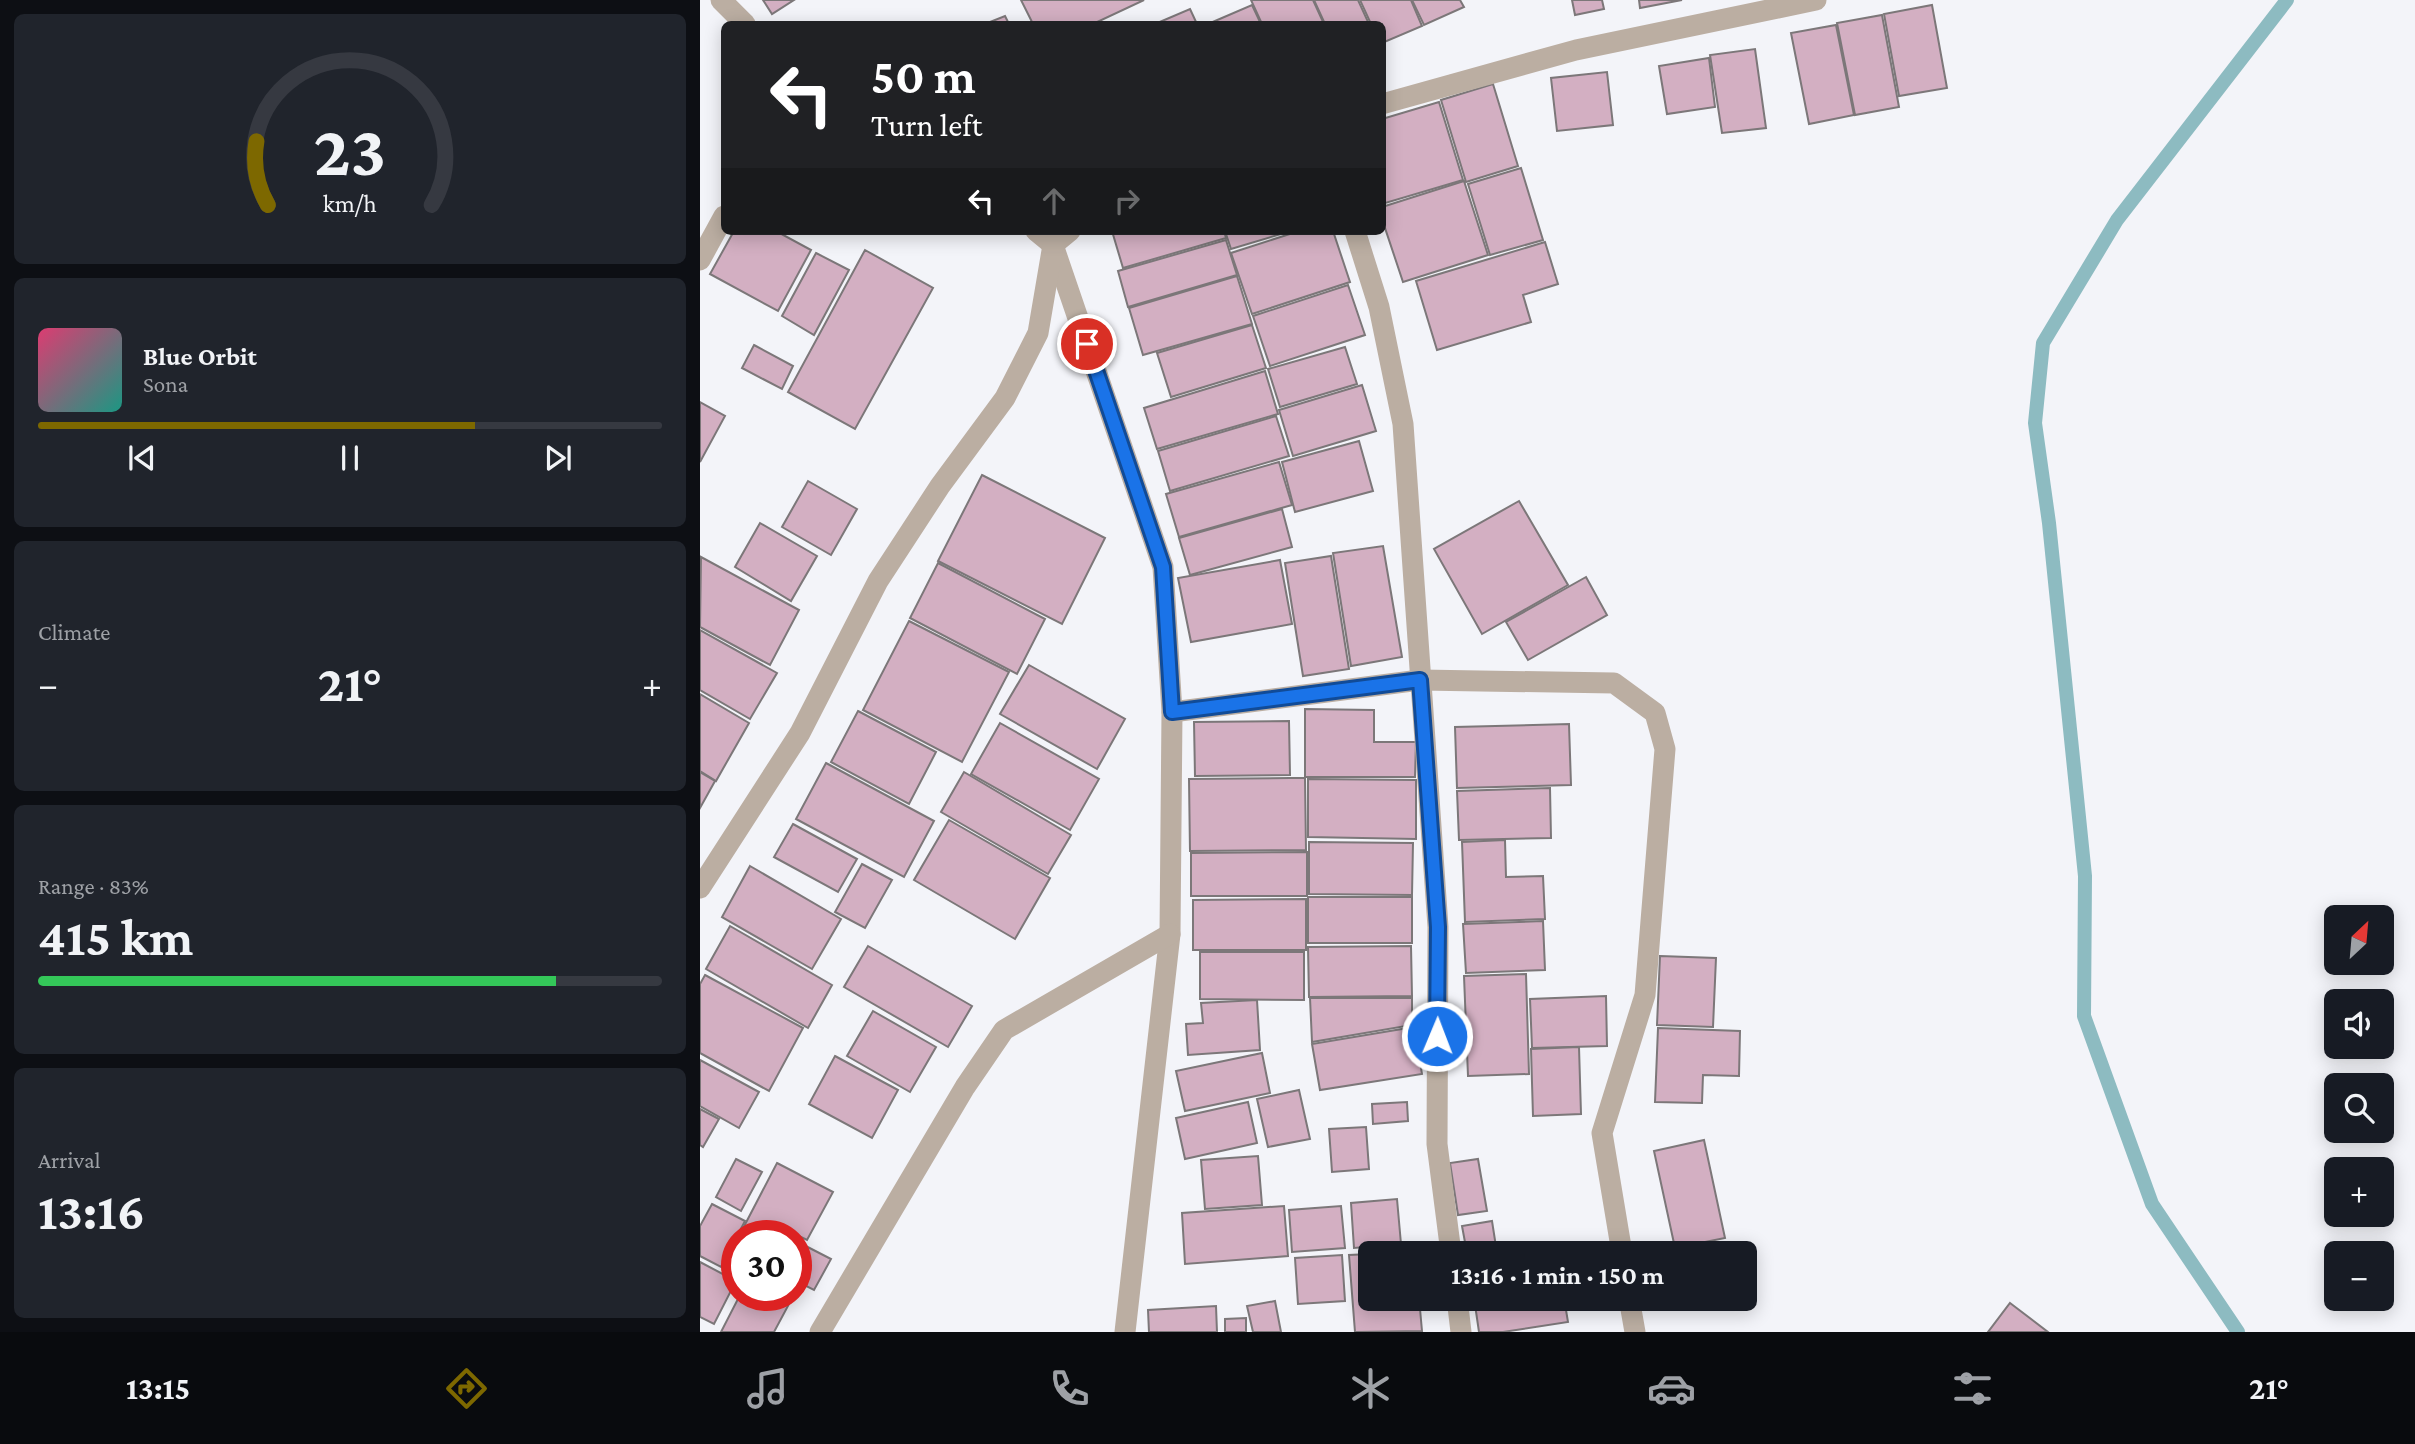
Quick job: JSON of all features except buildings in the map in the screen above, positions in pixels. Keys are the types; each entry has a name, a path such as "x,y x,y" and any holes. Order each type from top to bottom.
{"street":[{"path":"721,0 742,21"},
{"path":"1386,103 1576,50 1816,0"},
{"path":"700,260 721,222"},
{"path":"1041,235 1053,245 1163,567 1172,712 1170,934 1125,1332"},
{"path":"700,888 800,733 878,581 940,486 1005,398 1038,334 1053,245 1065,235"},
{"path":"1355,235 1378,307 1403,424 1438,927 1437,1144 1449,1241"},
{"path":"1172,712 1420,680 1614,683 1655,713 1665,749 1645,995 1602,1133 1620,1241"},
{"path":"820,1332 965,1087 1004,1030 1170,934"},
{"path":"1459,1311 1461,1332"},
{"path":"1631,1311 1635,1332"}],"waterway":[{"path":"2238,1332 2152,1204 2084,1016 2085,876 2049,523 2035,423 2043,343 2117,220 2287,0"}],"route":[{"path":"1087,344 1163,567 1172,712 1420,680 1438,927 1437,1036"}]}
